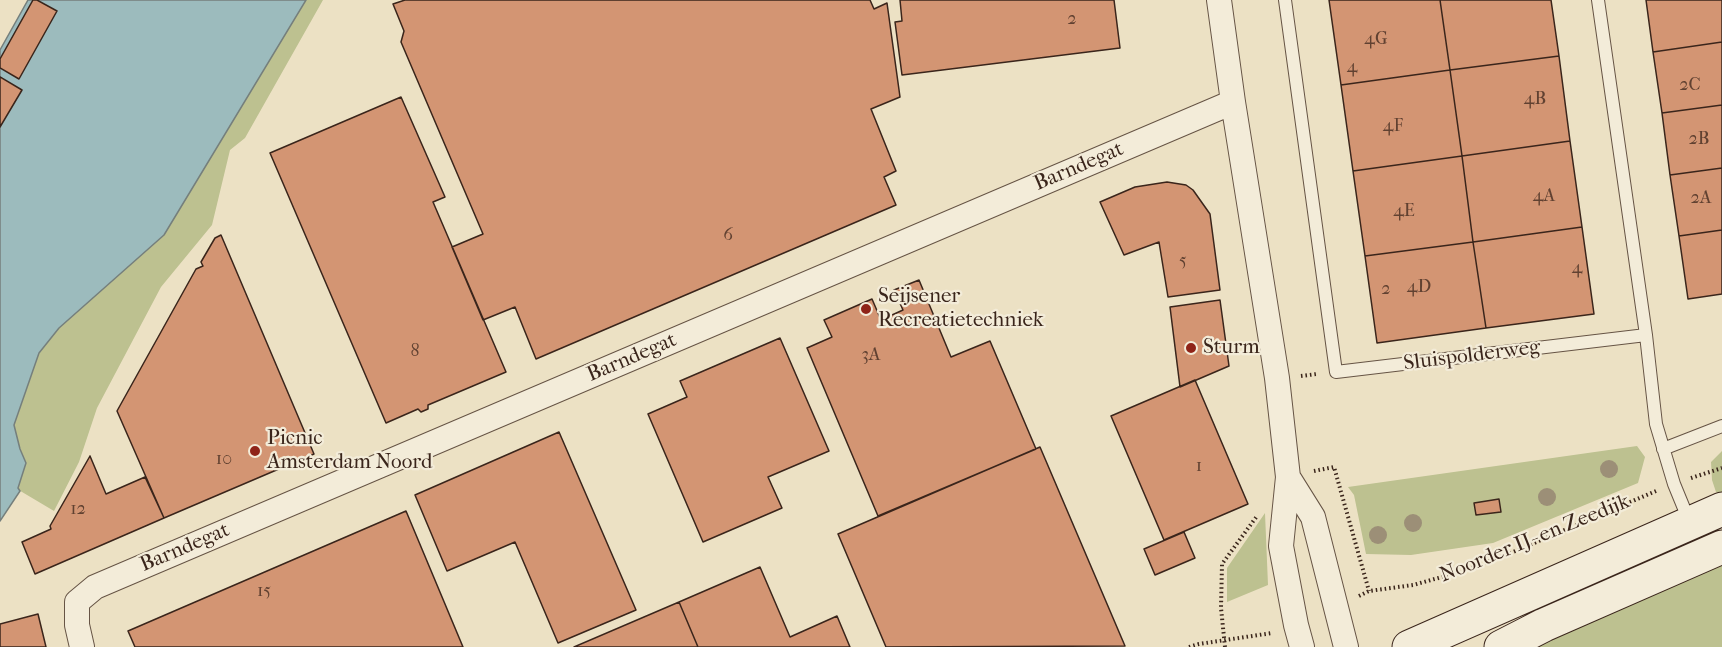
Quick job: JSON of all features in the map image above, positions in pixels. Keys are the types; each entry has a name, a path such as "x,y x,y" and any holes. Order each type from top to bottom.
{"street":[{"path":"1219,0 1277,378 1288,477 1281,546 1299,636"},
{"name":"Barndegat","path":"82,647 77,625 77,602 95,587 1233,102"},
{"path":"1288,477 1313,517 1346,647"},
{"path":"1501,647 1702,541 1722,509"},
{"path":"1409,647 1702,541"}],"lane":[{"path":"1285,0 1336,372"},
{"path":"1598,0 1646,335 1656,424 1674,484 1702,541"},
{"name":"Sluispolderweg","path":"1336,372 1646,335"},
{"path":"1663,448 1722,426"}],"path":[{"path":"1277,378 1336,372"},
{"name":"Noorder IJ- en Zeedijk","path":"1336,606 1370,591 1413,585 1460,572 1674,484 1722,468"},
{"path":"1225,647 1221,608 1222,564 1288,477"},
{"path":"1189,647 1270,633 1299,636"}],"green space":[{"path":"306,0 323,0 245,138 230,150 212,225 161,287 97,408 79,462 54,511 17,489 26,463 14,425 39,353 59,328 164,235"},
{"path":"1637,446 1645,457 1638,483 1493,543 1411,555 1366,554 1354,495 1348,487"},
{"path":"1722,451 1722,495 1716,492 1712,480 1711,462"},
{"path":"1265,513 1268,585 1227,602 1227,568"},
{"path":"1722,556 1722,647 1517,647"}],"water":[{"path":"28,0 306,0 164,235 59,328 39,353 14,425 26,463 18,488 20,491 0,521 0,50"}],"building":[{"path":"33,0 57,11 19,79 0,68 0,59"},
{"path":"405,0 870,0 874,9 887,3 900,97 871,109 896,171 884,177 896,205 536,359 515,307 483,320 452,247 483,234 401,42 404,31 393,4"},
{"path":"900,0 1114,0 1120,48 902,75 895,22 902,21"},
{"path":"1329,0 1440,0 1450,70 1341,85"},
{"path":"1440,0 1551,0 1559,56 1450,70"},
{"path":"1646,0 1722,0 1722,42 1653,52"},
{"path":"1722,42 1722,105 1662,113 1653,52"},
{"path":"1559,56 1570,141 1462,156 1450,70"},
{"path":"1450,70 1462,156 1353,171 1341,85"},
{"path":"0,77 22,90 0,127"},
{"path":"401,97 445,197 433,202 506,372 428,405 428,409 421,412 418,409 386,423 270,153"},
{"path":"1722,105 1722,168 1670,175 1662,113"},
{"path":"1570,141 1582,227 1473,242 1462,156"},
{"path":"1462,156 1473,242 1365,256 1353,171"},
{"path":"1722,168 1722,230 1679,236 1670,175"},
{"path":"1167,182 1186,185 1193,190 1210,214 1220,290 1168,297 1159,242 1124,255 1100,202 1135,187"},
{"path":"1582,227 1594,314 1486,328 1473,242"},
{"path":"1722,230 1722,294 1688,299 1679,236"},
{"path":"221,235 314,454 164,518 117,411 196,269 203,266 201,262 215,238"},
{"path":"1473,242 1486,328 1377,343 1365,256"},
{"path":"919,280 951,357 990,341 1036,449 878,516 807,348 832,337 824,320 872,299 881,320 903,310 894,290"},
{"path":"1220,300 1229,366 1180,387 1170,307"},
{"path":"780,338 829,451 768,477 782,508 703,542 648,414 687,397 680,381"},
{"path":"1195,380 1248,504 1164,540 1111,416"},
{"path":"559,432 636,610 558,643 515,542 447,571 415,495"},
{"path":"1040,447 1125,646 886,647 838,534"},
{"path":"90,456 106,494 145,477 164,518 35,574 22,542 51,529 50,526"},
{"path":"1499,499 1501,512 1476,515 1474,503"},
{"path":"406,511 463,647 135,647 128,631"},
{"path":"1184,532 1195,558 1155,575 1144,549"},
{"path":"760,567 790,637 837,616 850,647 698,647 679,602"},
{"path":"679,602 698,647 574,647"},
{"path":"38,614 46,647 0,647 0,624"}],"place":[{"name":"Seijsener Recreatietechniek","path":"866,309"},
{"name":"Sturm","path":"1191,348"},
{"name":"Picnic Amsterdam Noord","path":"255,451"}]}
